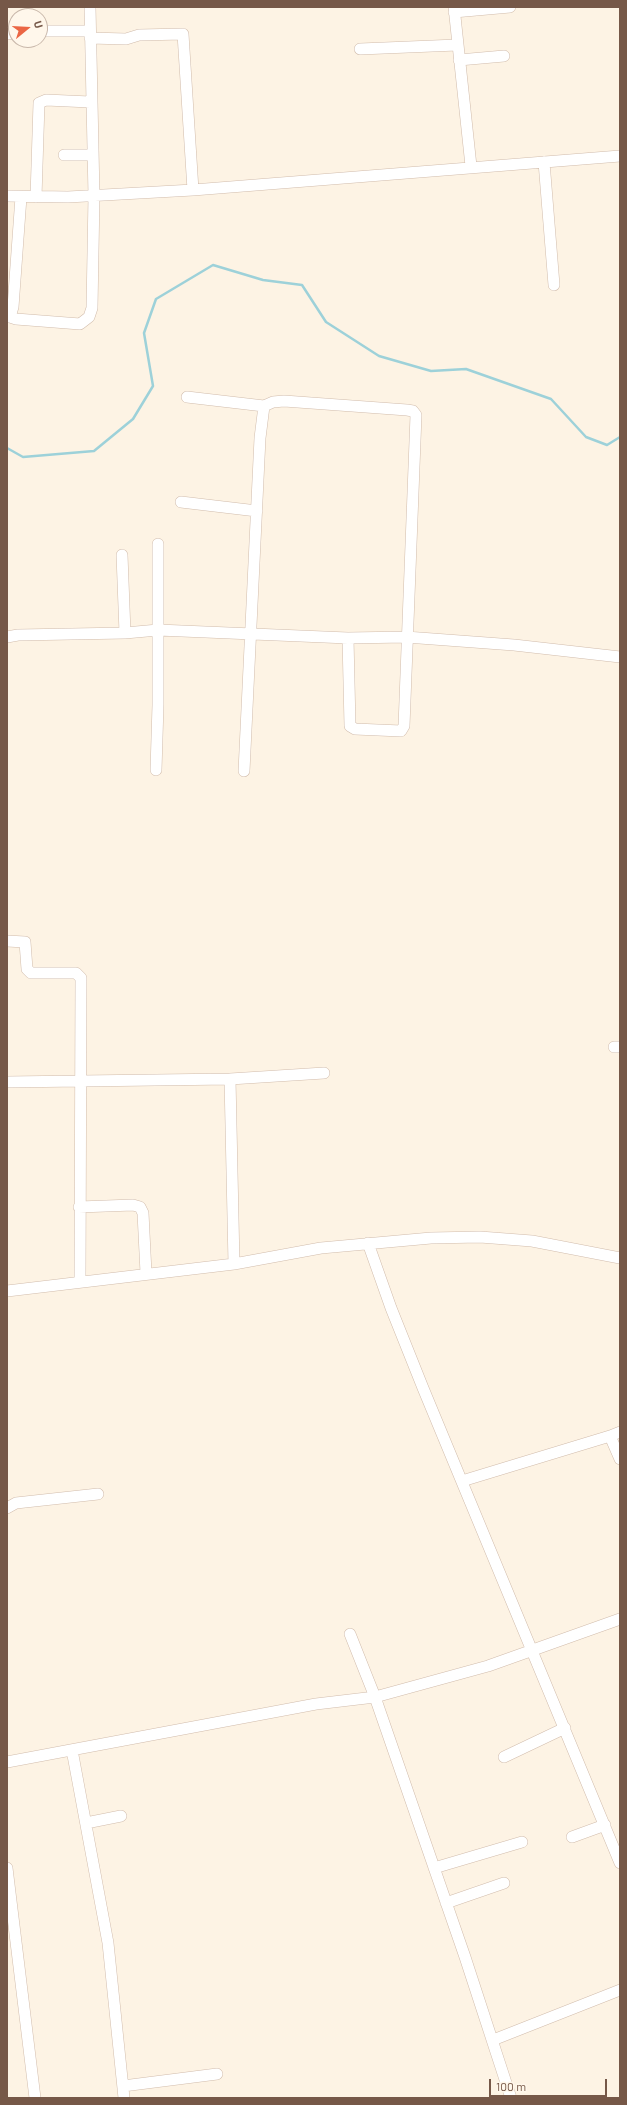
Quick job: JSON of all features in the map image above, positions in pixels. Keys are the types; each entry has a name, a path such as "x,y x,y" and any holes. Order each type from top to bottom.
{"street":[{"path":"21,197 12,307 8,317 80,324 89,317 92,308 94,196 90,102 90,7"},
{"path":"471,166 454,9 510,7"},
{"path":"48,31 89,34 126,39 139,35 169,33 183,35 193,190"},
{"path":"360,49 457,45"},
{"path":"459,60 504,56"},
{"path":"36,197 38,103 46,100 90,102"},
{"path":"64,155 92,155"},
{"path":"7,196 94,196 193,190 471,166 620,156"},
{"path":"544,162 554,285"},
{"path":"187,397 264,406 273,402 284,401 407,410 413,411 416,415 406,637 404,726 399,731 354,729 350,726 348,638"},
{"path":"244,771 260,438 264,406"},
{"path":"181,502 257,511"},
{"path":"156,770 158,705 158,544"},
{"path":"122,555 125,633"},
{"path":"7,637 18,634 125,633 158,630 348,638 406,637 514,645 620,657"},
{"path":"7,941 25,942 27,969 31,973 76,973 80,976 82,1158 79,1207 80,1282"},
{"path":"7,1082 81,1079 230,1079 324,1073"},
{"path":"230,1079 234,1264"},
{"path":"79,1207 140,1206 143,1213 146,1273"},
{"path":"7,1291 146,1273 234,1264 321,1248 368,1243 480,1237 532,1241 620,1258"},
{"path":"368,1243 391,1308 566,1728 620,1863"},
{"path":"462,1481 615,1434 620,1459"},
{"path":"7,1508 16,1503 98,1494"},
{"path":"7,1762 316,1704 375,1697 458,1675 533,1650 620,1618"},
{"path":"350,1634 375,1697 493,2040 511,2098"},
{"path":"504,1757 566,1728"},
{"path":"72,1750 108,1943 124,2098"},
{"path":"86,1823 121,1816"},
{"path":"572,1837 605,1825"},
{"path":"434,1868 522,1842"},
{"path":"7,1868 35,2098"},
{"path":"446,1903 504,1883"},
{"path":"493,2040 620,1990"},
{"path":"123,2086 217,2074"}],"waterway":[{"path":"7,448 23,457 94,451 133,419 153,386 144,333 156,299 213,265 263,280 302,285 326,322 379,356 431,371 466,369 551,399 586,437 607,445 620,437"}]}
